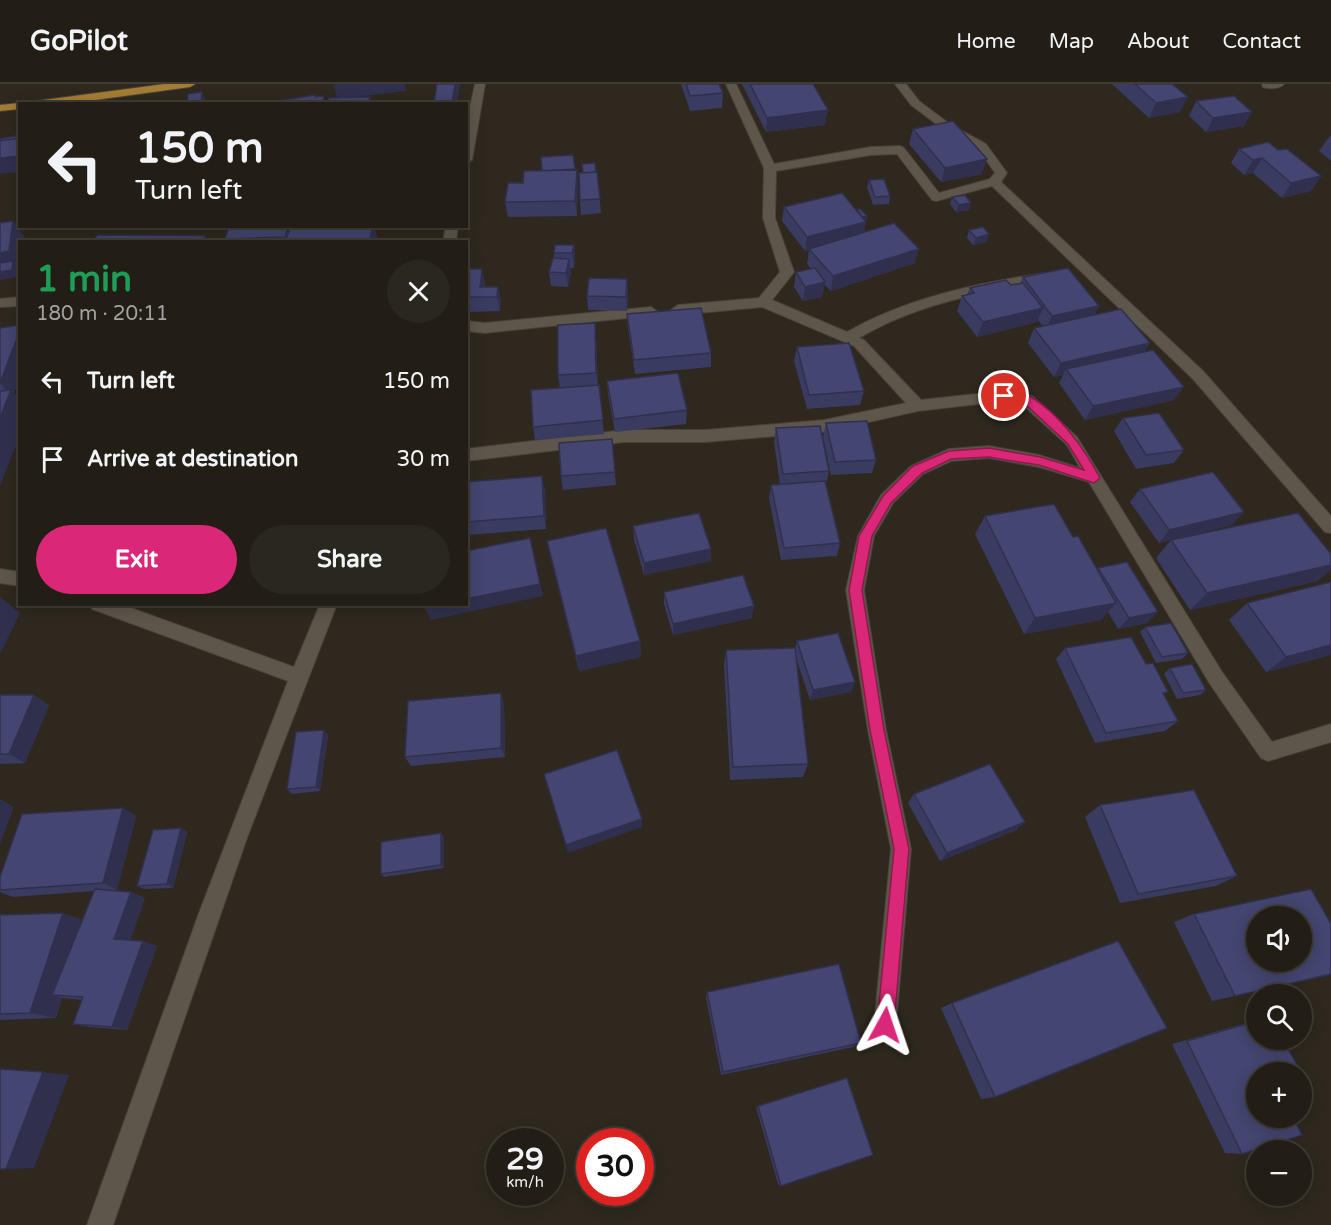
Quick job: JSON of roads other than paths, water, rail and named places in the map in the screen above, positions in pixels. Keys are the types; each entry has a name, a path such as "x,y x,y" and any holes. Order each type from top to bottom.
{"highway":[{"path":"51,102 190,84"},
{"path":"0,108 18,106"}],"street":[{"path":"468,149 480,84"},
{"path":"731,84 771,168 768,218 787,272 763,302"},
{"path":"771,168 871,151 900,150 936,196 994,182 1000,173 982,146 947,127 915,104 900,84"},
{"path":"994,182 1198,375 1331,526"},
{"path":"848,338 866,326 971,291 1088,271"},
{"path":"0,303 18,301"},
{"path":"468,326 485,328 763,302 859,343 918,406"},
{"path":"468,455 624,436 705,436 824,426 918,406 1004,396 1027,400 1072,441 1209,668 1268,752 1331,733"},
{"path":"885,1025 901,849 877,730 855,590 866,536 887,499 917,470 949,455 989,453 1040,461 1094,478"},
{"path":"0,576 18,579"},
{"path":"104,606 299,677"},
{"path":"100,1225 174,1009 299,677 328,606"}]}
